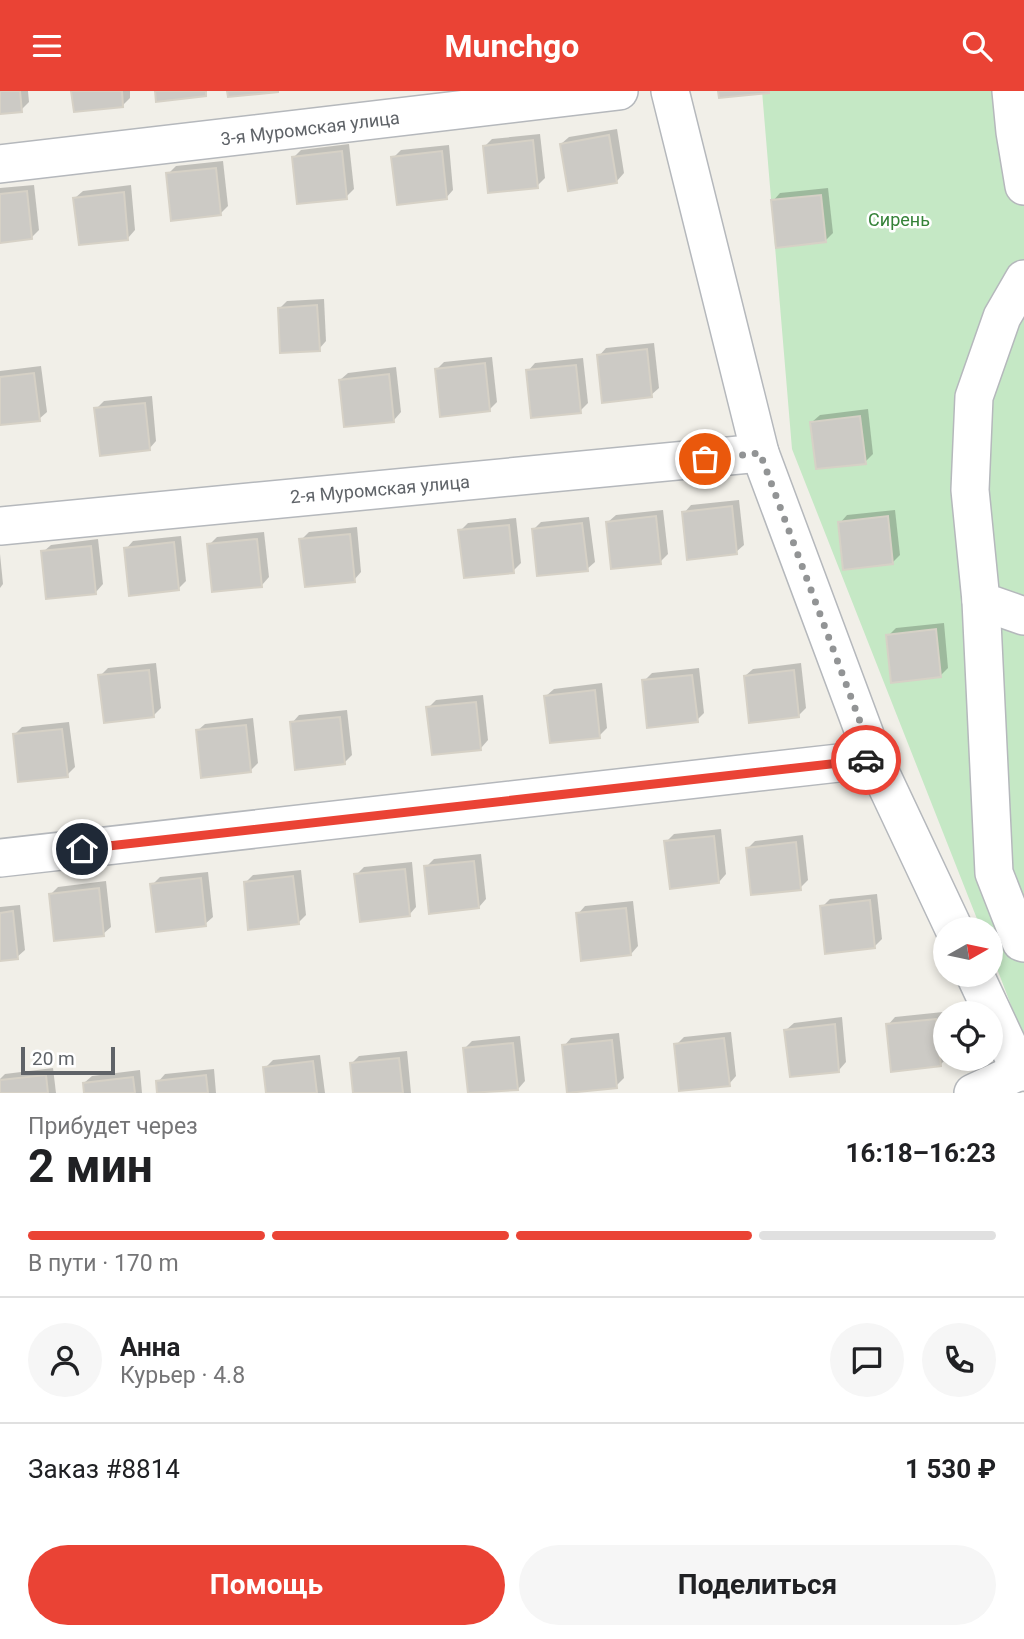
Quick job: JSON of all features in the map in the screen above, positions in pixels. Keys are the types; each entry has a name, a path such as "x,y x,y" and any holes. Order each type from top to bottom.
{"street":[{"name":"3-я Муромская улица","path":"0,164 619,91"},
{"path":"670,91 760,453 874,759 948,917"},
{"path":"1011,91 1024,186"},
{"path":"1024,279 1002,317 974,397 970,491 981,601 994,873 1021,942 1024,943"},
{"name":"2-я Муромская улица","path":"0,526 760,453"},
{"path":"981,601 1024,615"},
{"path":"0,858 874,759"},
{"path":"972,1093 1022,1071 981,987"}],"green space":[{"name":"Сирень","path":"762,91 1024,91 1024,1039 1003,984 1003,917 976,917 792,449"}],"building":[{"path":"0,91 20,91 22,112 0,114"},
{"path":"71,91 122,91 123,107 74,112"},
{"path":"155,91 206,91 206,96 156,102"},
{"path":"227,91 278,91 278,92 228,97"},
{"path":"718,91 769,91 769,93 719,98"},
{"path":"609,135 617,183 568,191 560,144"},
{"path":"533,140 538,188 488,193 483,146"},
{"path":"342,151 347,199 297,204 292,157"},
{"path":"442,151 447,199 397,205 391,157"},
{"path":"216,168 221,215 171,221 166,173"},
{"path":"27,191 32,239 0,243 0,194"},
{"path":"124,192 128,240 79,245 73,198"},
{"path":"821,195 826,242 776,248 771,200"},
{"path":"317,305 320,351 280,353 278,308"},
{"path":"647,349 652,397 602,403 597,355"},
{"path":"485,363 490,411 440,417 435,369"},
{"path":"576,365 581,413 531,418 526,370"},
{"path":"34,373 40,421 0,425 0,377"},
{"path":"389,374 394,422 344,427 339,380"},
{"path":"145,403 150,450 100,456 94,408"},
{"path":"860,416 866,464 816,469 810,422"},
{"path":"732,506 737,554 687,560 682,512"},
{"path":"656,516 661,564 611,569 606,522"},
{"path":"888,516 893,564 843,570 838,522"},
{"path":"582,523 588,571 537,576 532,529"},
{"path":"509,525 514,573 464,578 458,530"},
{"path":"350,534 355,582 305,587 299,539"},
{"path":"257,539 262,587 212,592 207,544"},
{"path":"174,542 179,590 129,596 124,548"},
{"path":"91,546 96,594 46,599 41,551"},
{"path":"936,629 941,677 891,683 886,635"},
{"path":"149,670 154,717 104,723 98,675"},
{"path":"794,670 799,717 749,723 744,676"},
{"path":"692,675 698,722 647,728 642,680"},
{"path":"595,690 600,738 550,743 544,696"},
{"path":"476,702 481,750 432,755 426,707"},
{"path":"340,717 345,764 295,770 290,722"},
{"path":"246,725 251,772 201,778 196,730"},
{"path":"62,729 68,777 18,782 13,734"},
{"path":"714,836 719,883 670,889 664,841"},
{"path":"796,842 801,890 751,895 746,848"},
{"path":"474,861 479,908 429,914 424,866"},
{"path":"405,869 410,916 360,922 354,874"},
{"path":"293,876 299,924 248,930 244,882"},
{"path":"201,878 206,926 156,932 150,884"},
{"path":"99,888 104,936 54,941 49,894"},
{"path":"870,900 875,948 825,954 820,906"},
{"path":"626,908 631,955 581,961 576,913"},
{"path":"13,911 18,959 0,961 0,913"},
{"path":"933,1019 933,1067 891,1072 886,1024"},
{"path":"835,1024 839,1072 790,1077 784,1030"},
{"path":"724,1038 730,1086 679,1091 674,1044"},
{"path":"612,1040 617,1088 567,1093 562,1045"},
{"path":"513,1043 518,1090 468,1093 463,1048"},
{"path":"399,1058 403,1093 353,1093 350,1063"},
{"path":"313,1061 317,1093 266,1093 263,1067"},
{"path":"46,1075 48,1093 0,1093 0,1080"},
{"path":"206,1075 208,1093 157,1093 156,1081"},
{"path":"133,1077 135,1093 84,1093 83,1083"}],"way so far":[{"path":"705,459 760,453 874,759 866,760"}],"route":[{"path":"82,849 866,760"}]}
